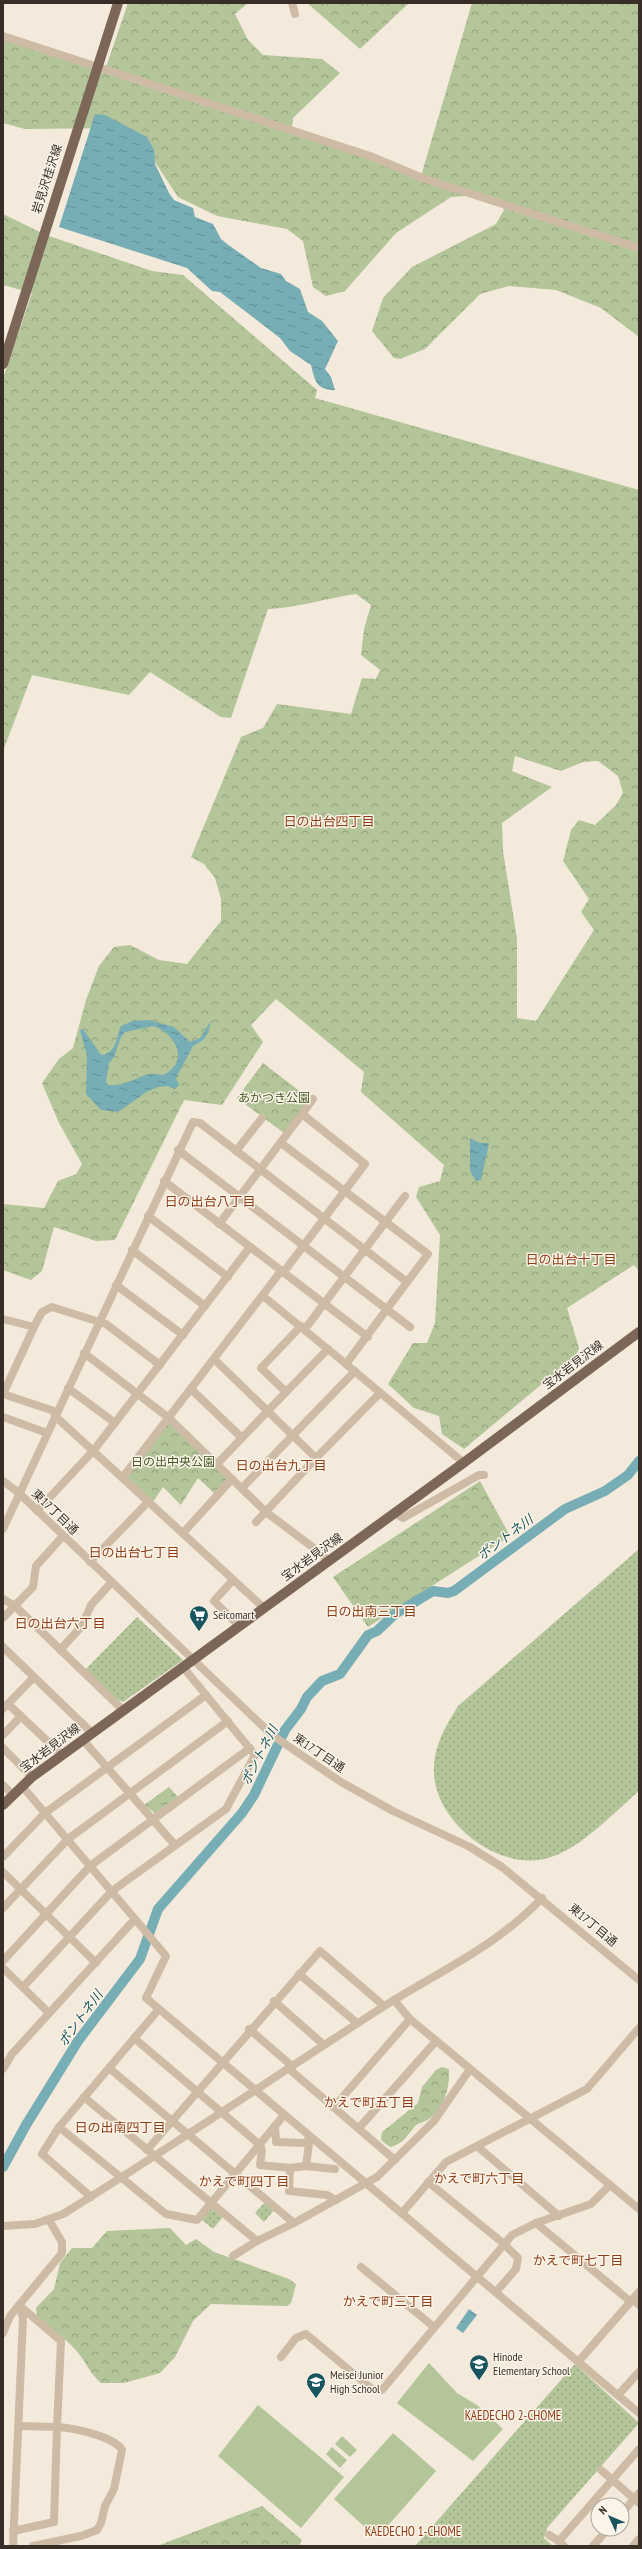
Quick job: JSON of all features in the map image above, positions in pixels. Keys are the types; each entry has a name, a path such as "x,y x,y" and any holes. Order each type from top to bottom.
{"main road":[{"name":"岩見沢桂沢線","path":"3,364 118,3"},
{"name":"宝水岩見沢線","path":"3,1805 32,1776 464,1463 639,1332"}],"street":[{"path":"292,3 296,14"},
{"path":"3,36 370,156 425,179 639,248"},
{"path":"220,1224 313,1099"},
{"path":"123,1477 304,1245 365,1164 302,1114"},
{"path":"236,1151 262,1118"},
{"path":"3,1529 178,1150 190,1125 196,1121 407,1282"},
{"path":"281,1142 428,1254 368,1337 346,1364"},
{"path":"178,1150 410,1327"},
{"path":"164,1181 368,1337"},
{"path":"286,1392 261,1368 303,1328 324,1304 405,1196"},
{"path":"148,1216 228,1277"},
{"path":"37,1511 94,1450 250,1247"},
{"path":"132,1250 205,1306"},
{"path":"116,1285 183,1335"},
{"path":"263,1296 464,1463"},
{"path":"160,1365 99,1320 48,1307 42,1312 34,1327 3,1394 56,1414 264,1608"},
{"path":"3,1319 34,1327"},
{"path":"217,1464 328,1349"},
{"path":"84,1353 169,1418 266,1512 323,1555 327,1561"},
{"path":"214,1359 316,1458"},
{"path":"242,1488 355,1371"},
{"path":"68,1388 115,1423"},
{"path":"191,1389 242,1438"},
{"path":"256,1522 380,1393"},
{"path":"3,1417 47,1433"},
{"path":"395,1513 403,1518 484,1475"},
{"path":"183,1533 232,1479"},
{"name":"東17丁目通","path":"3,1481 19,1494 272,1735 296,1753 392,1811 470,1847 502,1867 542,1898 639,1980"},
{"path":"90,1562 149,1501"},
{"path":"3,1618 33,1587 38,1562 63,1536"},
{"path":"233,1580 214,1601 239,1626"},
{"path":"60,1650 82,1626 91,1605 111,1582"},
{"path":"3,1599 14,1606 123,1710"},
{"path":"3,1646 92,1733"},
{"path":"23,1987 112,1892 226,1809 256,1755 183,1667"},
{"path":"34,1677 6,1707 21,1716 62,1755"},
{"path":"3,1857 45,1813 206,1695"},
{"path":"3,1735 21,1716"},
{"path":"3,1908 68,1839 228,1721"},
{"path":"83,1740 175,1845"},
{"path":"3,1748 32,1776"},
{"path":"3,1961 90,1866 250,1748"},
{"path":"3,1786 13,1795"},
{"path":"22,1786 135,1919 155,1940 166,1956 146,1998 284,2115 308,2140 367,2184 639,2413"},
{"path":"3,1872 96,1963"},
{"path":"3,2226 30,2225 49,2220 91,2196 357,2023 500,1936 542,1898"},
{"path":"4,2064 135,1919"},
{"path":"147,2150 274,2001 320,1951 384,2006"},
{"path":"3,1968 49,2013"},
{"path":"299,1974 357,2023"},
{"path":"394,2000 410,2019 639,2209"},
{"path":"274,2001 324,2045"},
{"path":"91,2196 42,2154 59,2127 159,2009"},
{"path":"334,2107 410,2019"},
{"path":"402,2213 446,2162 478,2147 528,2118 587,2089 639,2028"},
{"path":"250,2029 334,2107 395,2160"},
{"path":"134,2038 260,2145 262,2150 260,2165 290,2168 306,2166 335,2169"},
{"path":"359,2128 436,2041"},
{"path":"109,2068 294,2223"},
{"path":"233,2256 257,2241 367,2184 395,2160 434,2121 470,2069"},
{"path":"84,2097 257,2241"},
{"path":"59,2127 166,2214 197,2220 284,2115"},
{"path":"275,2126 276,2142 308,2140"},
{"path":"306,2166 309,2144 308,2140"},
{"path":"478,2147 559,2216"},
{"path":"290,2168 289,2191 327,2195 336,2200"},
{"path":"428,2182 503,2243 518,2258 518,2265 496,2292"},
{"path":"281,2357 296,2338 306,2334 372,2389 379,2391 387,2385 503,2243 517,2232 536,2223 591,2204 610,2185"},
{"path":"3,2333 10,2316 62,2253 62,2242 49,2220"},
{"path":"536,2223 634,2302"},
{"path":"361,2267 434,2327"},
{"path":"578,2362 634,2302 639,2292"},
{"path":"13,2546 23,2318 19,2305"},
{"path":"13,2531 54,2522 60,2341 19,2305"},
{"path":"618,2395 639,2372"},
{"path":"18,2426 57,2427 80,2430 116,2444 122,2450 114,2489 105,2506 101,2523 96,2530 82,2536 33,2546"},
{"path":"549,2535 562,2544 612,2480 639,2449"},
{"path":"601,2470 637,2498"},
{"path":"593,2546 601,2537"},
{"path":"633,2546 639,2540"}],"green space":[{"path":"128,3 248,3 235,14 248,40 263,55 322,59 340,73 293,118 292,127 421,176 472,3 639,3 639,337 601,308 556,290 509,286 480,294 425,349 400,359 394,358 372,331 383,298 412,267 496,224 504,210 502,206 482,195 451,197 396,233 345,291 326,296 313,287 303,241 287,229 217,216 178,197 145,147 116,128 25,129 3,123 3,36 104,73"},
{"path":"307,3 409,3 360,49"},
{"path":"3,214 46,235 152,271 183,275 317,390 315,398 639,490 639,1271 634,1265 567,1308 579,1348 575,1362 549,1378 464,1449 442,1434 439,1416 414,1408 388,1384 413,1343 427,1343 435,1323 440,1235 416,1197 419,1187 440,1181 444,1165 361,1092 364,1072 276,999 251,1025 263,1042 222,1105 184,1100 115,1240 96,1241 54,1227 42,1271 31,1280 3,1270 3,1204 44,1208 58,1181 76,1174 82,1164 59,1123 42,1083 59,1059 73,1048 86,1000 99,966 114,947 130,945 159,960 187,964 221,921 221,899 215,878 204,864 191,857 241,737 263,728 277,704 351,714 362,678 376,679 380,670 361,655 364,629 371,605 356,594 290,607 268,609 231,718 221,717 150,672 129,695 32,675 3,751 3,378 32,293 3,285","holes":["515,756 561,771 583,762 598,761 618,776 623,793 616,805 595,825 579,820 571,830 563,861 589,899 581,912 594,930 536,1021 517,1018 517,939 503,851 502,823 552,787 512,771"]},
{"name":"あかつき公園","path":"263,1063 310,1099 284,1133 237,1098"},
{"name":"日の出中央公園","path":"169,1420 229,1479 215,1494 198,1478 181,1505 163,1487 153,1502 126,1477"},
{"path":"480,1481 510,1536 368,1627 333,1577"},
{"path":"639,1549 639,1791 594,1831 569,1849 557,1855 544,1859 525,1860 505,1856 486,1848 469,1836 454,1821 443,1804 436,1786 434,1767 436,1750 445,1728 458,1706"},
{"path":"137,1617 183,1660 123,1702 114,1698 85,1670"},
{"path":"169,1787 178,1797 155,1813 144,1805"},
{"path":"442,2067 449,2069 449,2076 445,2097 439,2109 429,2119 415,2126 402,2142 390,2147 381,2140 382,2132 418,2103 422,2087 436,2070"},
{"path":"265,2202 274,2210 264,2222 255,2213"},
{"path":"211,2208 223,2217 213,2229 201,2219"},
{"path":"170,2228 186,2245 196,2239 214,2252 289,2279 296,2284 291,2303 287,2306 211,2304 193,2321 175,2357 160,2373 124,2383 101,2383 72,2346 37,2317 36,2308 54,2289 60,2263 72,2248 92,2248 107,2231"},
{"path":"429,2363 457,2393 477,2405 503,2429 473,2461 397,2403"},
{"path":"575,2364 639,2423 547,2528 544,2538 553,2546 415,2546"},
{"path":"258,2405 344,2477 301,2528 218,2456"},
{"path":"393,2433 436,2471 377,2538 334,2499"},
{"path":"342,2436 357,2450 350,2457 335,2444"},
{"path":"332,2447 347,2460 340,2468 326,2454"},
{"path":"262,2506 302,2540 299,2546 157,2546"}],"water":[{"path":"95,114 105,115 147,137 154,150 155,164 174,200 193,208 195,217 213,224 221,239 227,244 261,268 281,274 286,281 300,289 308,312 322,321 338,341 325,369 331,377 335,390 329,390 321,387 314,376 311,365 290,351 280,338 220,292 212,291 187,268 59,227"},
{"path":"149,1020 174,1027 190,1042 200,1038 211,1021 208,1033 203,1040 193,1046 176,1078 179,1085 175,1089 167,1086 158,1087 148,1091 118,1112 101,1110 86,1094 87,1056 80,1030 83,1029 101,1055 110,1052 113,1049 121,1026 133,1021","holes":["154,1026 161,1029 173,1040 176,1046 178,1053 174,1067 165,1074 149,1074 118,1085 108,1085 106,1082 109,1063 114,1057 121,1037 125,1032"]},
{"path":"470,1138 480,1143 489,1143 481,1180 476,1181 470,1171"},
{"path":"469,2309 477,2315 463,2333 456,2328"}],"waterway":[{"name":"ポントネ川","path":"3,2167 26,2125 78,2041 140,1959 158,1909 242,1813 254,1795 285,1730 301,1709 307,1697 322,1681 340,1674 368,1635 377,1631 395,1614 433,1591 448,1593 454,1591 565,1509 605,1491 628,1475 639,1461"}],"place":[{"name":"Seicomart","path":"199,1632"},
{"name":"Hinode Elementary School","path":"479,2381"},
{"name":"Meisei Junior High School","path":"316,2399"}],"district":[{"name":"日の出台四丁目","path":"329,821"},
{"name":"日の出台八丁目","path":"210,1201"},
{"name":"日の出台十丁目","path":"571,1259"},
{"name":"日の出台九丁目","path":"281,1465"},
{"name":"日の出台七丁目","path":"134,1552"},
{"name":"日の出南三丁目","path":"371,1611"},
{"name":"日の出台六丁目","path":"60,1623"},
{"name":"かえで町五丁目","path":"369,2102"},
{"name":"日の出南四丁目","path":"120,2127"},
{"name":"かえで町六丁目","path":"479,2178"},
{"name":"かえで町四丁目","path":"244,2181"},
{"name":"かえで町七丁目","path":"578,2260"},
{"name":"かえで町三丁目","path":"388,2301"},
{"name":"KAEDECHO 2-CHOME","path":"513,2415"},
{"name":"KAEDECHO 1-CHOME","path":"413,2531"}]}
